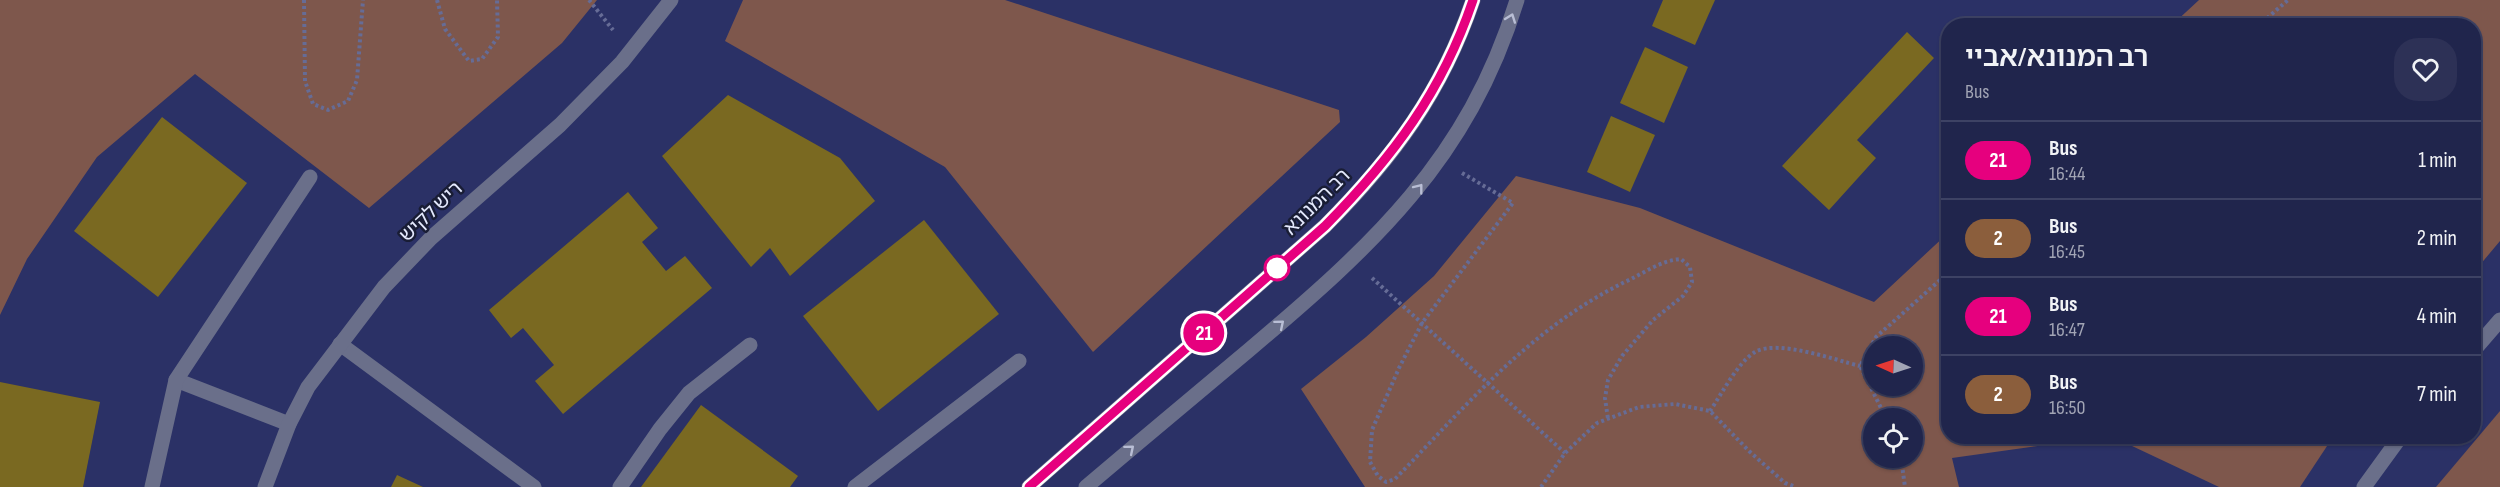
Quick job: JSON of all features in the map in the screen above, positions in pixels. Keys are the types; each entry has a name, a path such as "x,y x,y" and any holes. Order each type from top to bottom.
{"street":[{"name":"ריש לקיש","path":"265,487 289,424 308,387 384,287 431,238 560,124 630,53 671,0"},
{"name":"רב המנונא","path":"1030,487 1325,226 1359,192 1421,112 1448,62 1473,0"},
{"path":"1086,487 1318,291 1352,260 1417,191 1457,135 1485,85 1517,0"},
{"path":"152,487 176,380 310,177"},
{"path":"2481,342 2500,321"},
{"path":"339,344 534,487"},
{"path":"620,487 660,429 689,393 750,345"},
{"path":"855,487 1019,361"},
{"path":"176,380 289,424"},
{"path":"2364,487 2395,444"}],"path":[{"path":"304,0 305,81 313,104 328,110 348,101 357,80 363,0"},
{"path":"437,0 446,29 469,61 482,59 498,37 497,0"},
{"path":"589,0 630,53"},
{"path":"2267,18 2288,0"},
{"path":"1440,160 1513,203 1422,323 1372,430 1370,462 1378,476 1386,482 1395,479 1488,382 1516,355 1559,320 1619,284 1670,260 1681,259 1690,267 1692,282 1683,296 1653,320 1622,356 1608,380 1605,398 1608,419"},
{"path":"1352,260 1565,453"},
{"path":"1860,366 1876,337 1941,279"},
{"path":"1710,411 1738,369 1756,351 1788,347 1860,366 1881,408"},
{"path":"1541,487 1565,453 1597,423 1639,407 1675,404 1710,411 1749,452 1785,483 1796,487"},
{"path":"1902,468 1905,487"}],"shaded area":[{"path":"0,0 597,0 562,43 369,208 195,74 97,157 27,259 0,315"},
{"path":"743,0 1005,0 1339,110 1340,122 1093,352 945,167 725,41"},
{"path":"2199,0 2500,0 2500,241 2481,264 2481,18 2180,18"},
{"path":"1516,176 1640,208 1874,302 1941,240 1941,444 2052,444 1952,458 1959,487 1365,487 1301,389 1366,337 1434,276"},
{"path":"2500,411 2500,487 2436,487 2472,444 2481,444 2481,434"},
{"path":"2128,444 2328,444 2300,487 2219,487"}],"building":[{"path":"1663,0 1715,0 1695,45 1652,26"},
{"path":"1907,32 1934,58 1857,140 1876,158 1829,210 1782,166"},
{"path":"1645,47 1688,67 1664,123 1620,103"},
{"path":"728,95 840,158 875,201 790,276 770,248 751,267 662,156"},
{"path":"1611,116 1655,135 1630,192 1587,172"},
{"path":"162,117 247,183 158,297 74,231"},
{"path":"628,192 658,228 642,242 666,271 685,256 712,288 563,414 535,381 554,365 523,328 511,338 489,310"},
{"path":"924,220 999,314 878,411 803,316"},
{"path":"0,382 100,402 83,487 0,487"},
{"path":"701,405 798,476 790,487 641,487"},
{"path":"397,475 423,487 391,487"}],"bus line":[{"name":"21","path":"1029,487 1325,226 1359,192 1421,112 1448,62 1473,0"}]}
